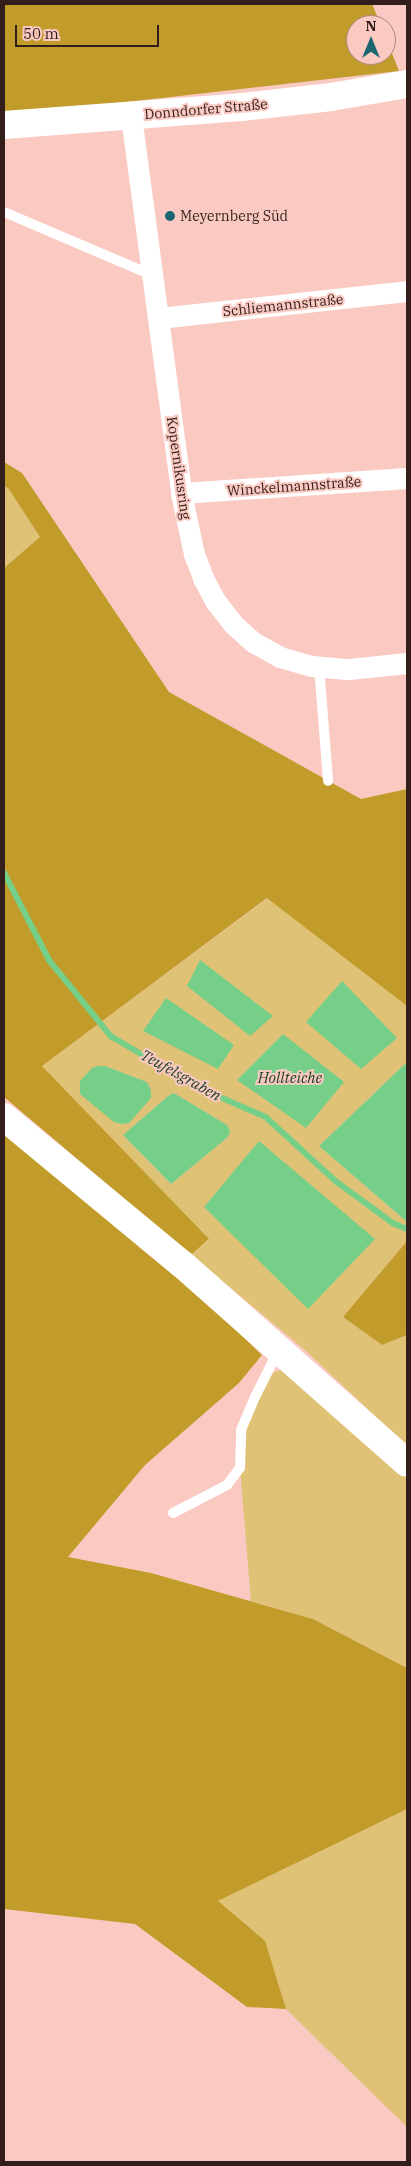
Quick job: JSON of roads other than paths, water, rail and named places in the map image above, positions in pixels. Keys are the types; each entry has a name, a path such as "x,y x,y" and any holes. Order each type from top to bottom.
{"main road":[{"name":"Donndorfer Straße","path":"4,125 131,116 331,97 407,84"},
{"path":"4,1117 182,1264 407,1463"}],"street":[{"name":"Kopernikusring","path":"131,116 181,493 194,554 216,602 233,624 254,642 280,658 319,666 349,669 407,663"},
{"name":"Schliemannstraße","path":"159,318 407,291"},
{"name":"Winckelmannstraße","path":"181,493 407,478"}],"lane":[{"path":"4,212 153,276"},
{"path":"319,666 328,781"},
{"path":"173,1513 227,1485 240,1468 242,1430 254,1396 279,1350"}],"water":[{"path":"200,960 273,1016 250,1036 187,986"},
{"path":"342,981 397,1038 361,1069 306,1022"},
{"path":"166,998 234,1045 218,1069 143,1031"},
{"name":"Hollteiche","path":"283,1034 344,1082 306,1128 237,1080"},
{"path":"407,1062 407,1222 319,1146"},
{"path":"105,1066 147,1082 151,1090 151,1098 129,1123 114,1122 80,1094 80,1081 92,1068"},
{"path":"174,1093 227,1125 230,1131 228,1137 171,1184 123,1135"},
{"path":"259,1141 375,1239 308,1309 204,1207"}],"waterway":[{"name":"Teufelsgraben","path":"4,872 50,961 111,1036 195,1086 266,1117 337,1182 393,1223 407,1229"}],"place":[{"name":"Meyernberg Süd","path":"170,216"}]}
